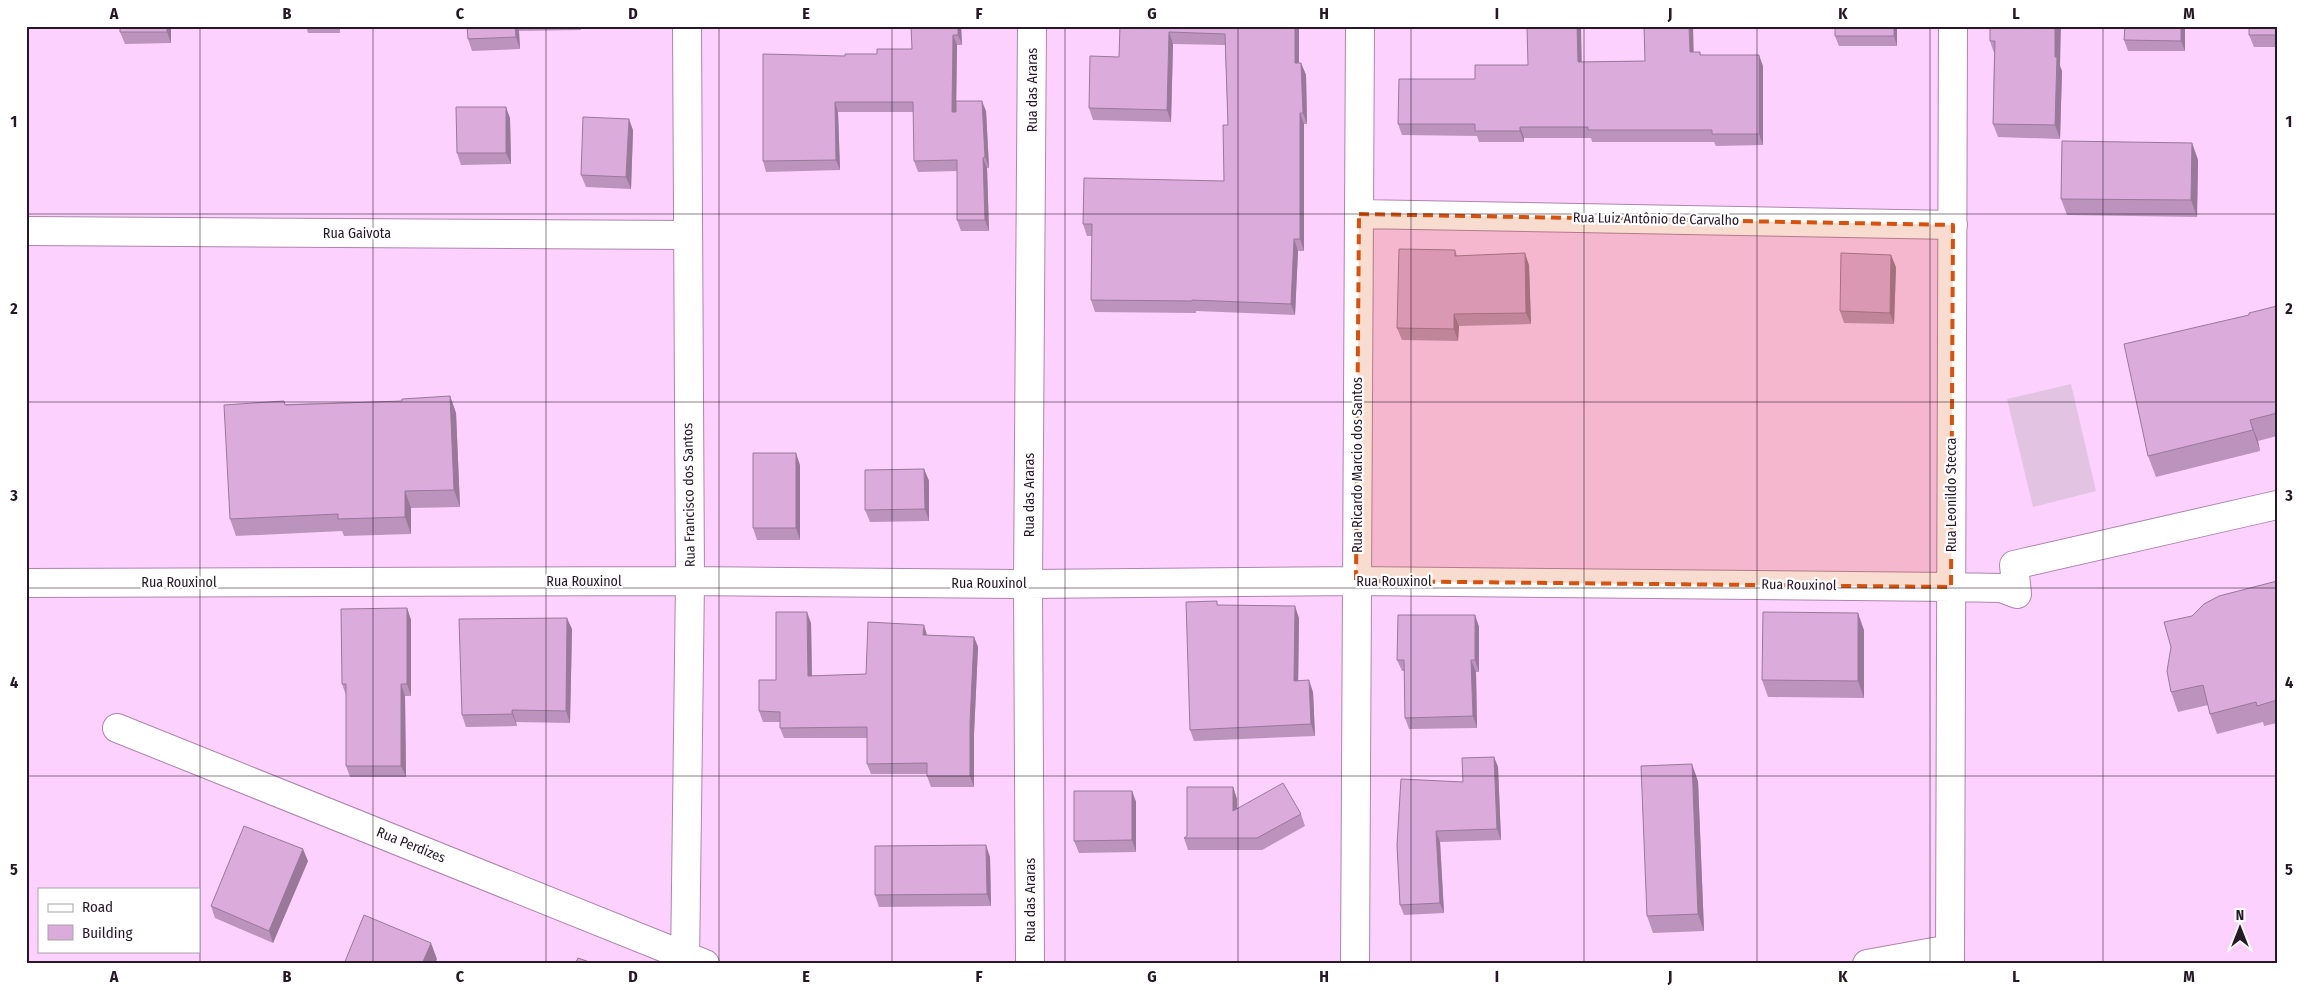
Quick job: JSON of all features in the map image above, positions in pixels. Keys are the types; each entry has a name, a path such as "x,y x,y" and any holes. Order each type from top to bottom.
{"street":[{"name":"Rua Francisco dos Santos","path":"687,26 691,961"},
{"name":"Rua das Araras","path":"1030,964 1028,584 1032,26"},
{"name":"Rua Ricardo Marcio dos Santos","path":"1355,964 1360,26"},
{"name":"Rua Leonildo Stecca","path":"1950,956 1953,26"},
{"name":"Rua Luiz Antônio de Carvalho","path":"1359,214 1952,225"},
{"name":"Rua Gaivota","path":"26,231 687,235"},
{"name":"Rua Rouxinol","path":"26,583 690,581 1028,584 1356,581 1951,587 2000,588 2017,594 2014,565 2277,505"},
{"name":"Rua Perdizes","path":"117,728 691,961"},
{"path":"1867,964 1950,956"}],"highlighted area":[{"path":"1359,214 1953,225 1951,587 1356,581"}],"shaded area":[{"path":"2071,384 2096,491 2033,507 2007,399"}],"building":[{"path":"120,26 167,26 167,32 120,32"},
{"path":"467,26 515,26 516,37 468,39"},
{"path":"911,26 958,26 958,35 953,35 952,112 956,112 956,101 982,101 985,157 983,158 985,220 957,220 957,160 914,161 913,102 835,102 836,160 763,161 763,54 845,56 845,54 877,54 877,49 912,49"},
{"path":"1120,26 1295,26 1295,63 1301,63 1303,113 1300,113 1300,239 1294,239 1291,304 1192,300 1091,300 1092,224 1083,224 1084,178 1224,181 1223,125 1228,125 1225,34 1169,32 1167,110 1089,108 1090,56 1119,57"},
{"path":"1527,26 1577,26 1578,62 1645,61 1644,26 1689,26 1690,52 1700,52 1700,55 1759,55 1759,134 1712,134 1712,130 1588,130 1588,127 1520,127 1520,131 1475,131 1475,124 1398,124 1399,79 1475,79 1475,65 1528,65"},
{"path":"1835,26 1894,26 1894,36 1835,36"},
{"path":"1990,26 2055,26 2055,57 2057,57 2055,125 1993,124 1995,41 1990,41"},
{"path":"2125,26 2181,26 2181,41 2124,40"},
{"path":"2249,26 2277,26 2277,35 2249,35"},
{"path":"456,107 506,107 506,153 457,153"},
{"path":"583,117 629,119 626,177 581,175"},
{"path":"2062,141 2192,143 2191,200 2061,199"},
{"path":"1399,249 1455,250 1455,256 1525,253 1526,313 1454,314 1454,329 1397,328"},
{"path":"1841,253 1891,255 1890,313 1840,311"},
{"path":"2277,306 2277,413 2250,420 2253,430 2148,456 2124,344 2249,315 2249,313"},
{"path":"450,396 454,490 405,491 405,517 338,519 338,514 230,519 224,405 284,401 285,405 402,401 402,399"},
{"path":"753,453 796,453 796,528 753,528"},
{"path":"924,469 925,509 865,510 865,470"},
{"path":"2277,581 2277,700 2257,706 2256,702 2210,714 2203,685 2171,692 2167,671 2171,647 2164,622 2192,616 2204,604 2219,596"},
{"path":"1217,601 1217,605 1295,606 1294,681 1309,680 1311,724 1190,730 1186,602"},
{"path":"407,608 407,684 401,684 401,766 346,766 346,684 342,684 341,609"},
{"path":"776,612 807,612 808,676 866,674 868,622 924,625 923,635 974,637 970,723 970,776 927,776 927,763 867,764 867,727 780,728 780,712 759,711 759,680 776,680"},
{"path":"1763,612 1858,613 1858,681 1762,680"},
{"path":"1398,615 1475,615 1475,660 1471,660 1473,716 1405,718 1404,660 1397,660"},
{"path":"567,618 566,711 512,710 512,714 462,715 459,619"},
{"path":"1494,757 1497,829 1436,831 1440,903 1400,905 1397,845 1401,779 1463,782 1462,758"},
{"path":"1692,764 1698,914 1647,916 1641,766"},
{"path":"1283,783 1301,814 1257,838 1184,838 1187,836 1187,787 1233,787 1233,811"},
{"path":"1074,791 1132,791 1132,840 1074,841"},
{"path":"244,826 303,849 269,931 211,906"},
{"path":"986,845 987,894 875,895 875,846"},
{"path":"364,915 431,943 422,964 344,964"},
{"path":"578,958 595,964 575,964"}]}
